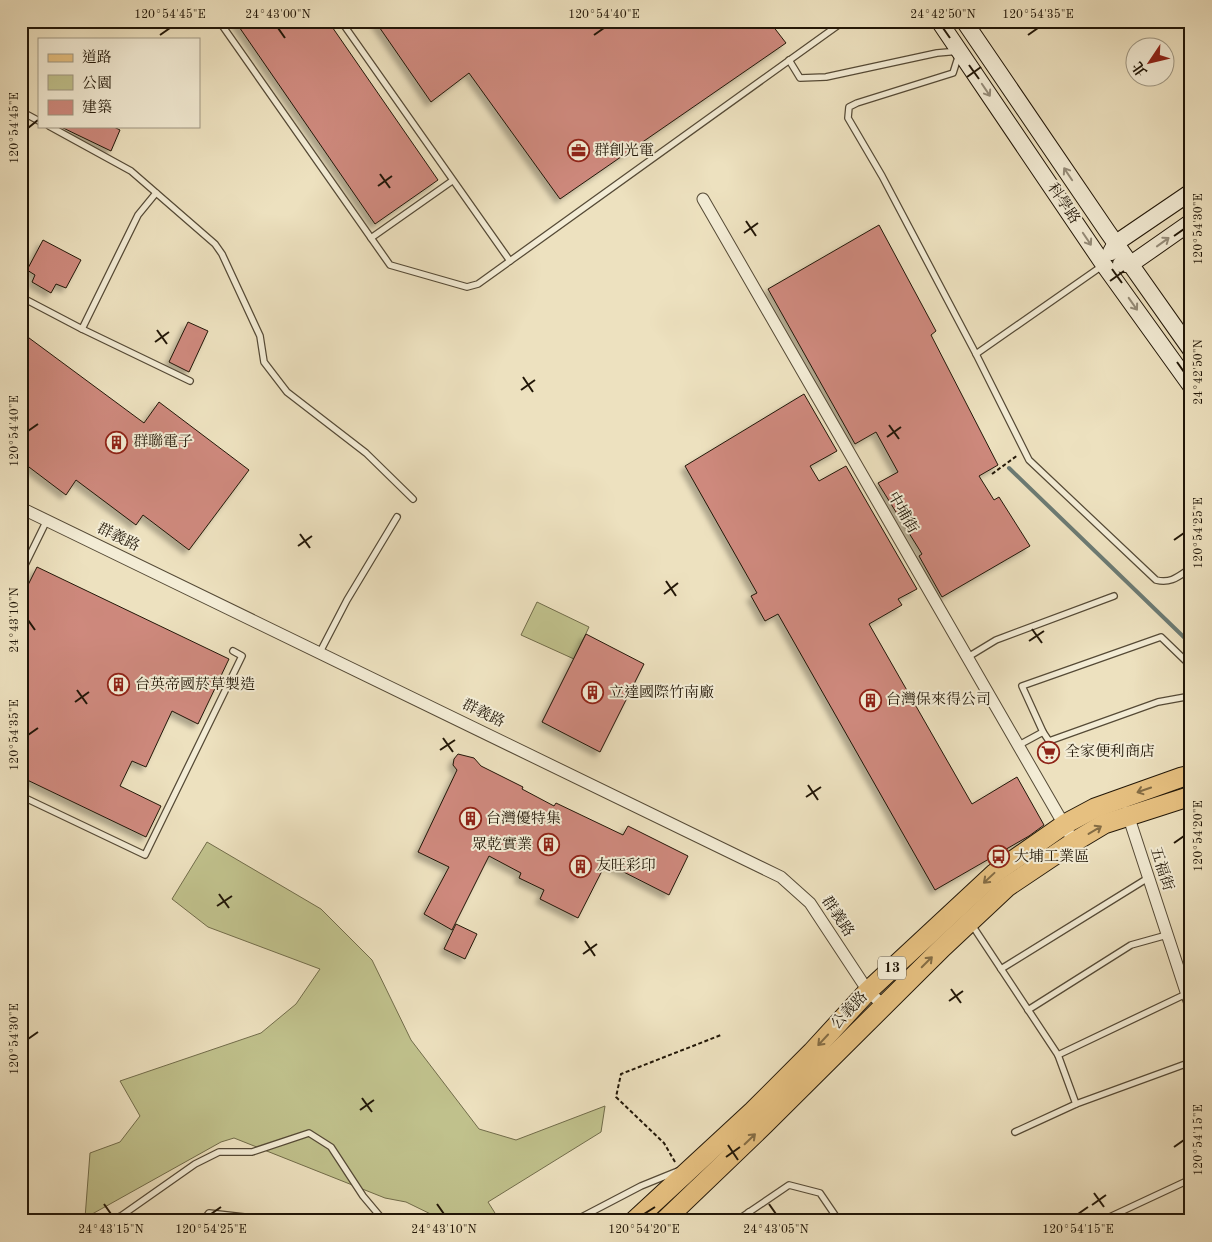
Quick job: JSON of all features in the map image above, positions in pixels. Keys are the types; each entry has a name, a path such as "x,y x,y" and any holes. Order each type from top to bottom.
{"main road":[{"name":"公義路","path":"639,1219 687,1168 753,1111 805,1059 868,991 995,873 1065,824 1095,808 1182,776 1191,775"},
{"name":"公義路","path":"664,1221 943,946 1007,887 1104,824 1191,796"}],"street":[{"name":"科學路","path":"939,21 1104,265 1191,386"},
{"name":"科學路","path":"964,21 1191,350"},
{"path":"960,51 976,39"},
{"path":"1104,265 1116,243 1191,192"},
{"name":"中埔街","path":"703,199 1074,842"},
{"path":"1104,265 1131,264 1191,222"},
{"name":"群義路","path":"21,508 781,877 810,903 868,991 884,1006"},
{"name":"五福街","path":"1122,798 1191,1008"}],"lane":[{"path":"219,21 390,265 467,287 478,284 844,21"},
{"path":"341,21 510,261"},
{"path":"790,60 800,78 826,77 937,53 960,51 953,73 857,102 849,107 848,118 882,176 976,354 1029,460 1156,580 1165,582 1178,577 1191,568"},
{"path":"21,116 26,114 38,120"},
{"path":"53,128 131,171 215,244 222,254 260,336 264,362 287,392 366,453 413,499"},
{"path":"371,238 452,181"},
{"path":"82,329 138,215 156,193"},
{"path":"976,354 1104,265"},
{"path":"21,297 190,382"},
{"path":"320,652 347,600 397,517"},
{"path":"21,573 47,520"},
{"path":"968,657 996,640 1114,596"},
{"path":"1191,666 1162,637 1022,686 1049,741 1158,702 1191,696"},
{"path":"21,796 145,855 242,656 233,650"},
{"path":"1019,745 1043,732"},
{"path":"1001,969 1148,878"},
{"path":"957,908 970,922 1058,1055 1076,1104"},
{"path":"1028,1010 1131,945 1167,935"},
{"path":"1058,1055 1186,994"},
{"path":"1015,1132 1076,1104 1191,1062"},
{"path":"109,1221 121,1216 195,1164 220,1152 252,1152 309,1133 331,1147 362,1196 384,1221"},
{"path":"574,1221 641,1186 687,1168 707,1179"},
{"path":"1101,1221 1191,1179"},
{"path":"736,1221 789,1185 820,1193 839,1221"},
{"path":"749,1212 754,1221"},
{"path":"203,1221 209,1213 279,1221"}],"path":[{"path":"992,474 1024,451"},
{"path":"687,1168 616,1097 621,1074 721,1035"}],"green space":[{"path":"537,602 589,627 574,659 521,635"},
{"path":"207,842 321,909 372,960 411,1040 479,1129 516,1140 605,1106 601,1132 488,1202 500,1221 445,1221 406,1202 385,1198 234,1138 221,1142 85,1218 90,1153 120,1142 140,1116 120,1081 261,1033 296,1004 320,969 208,927 172,899"}],"building":[{"path":"235,21 328,21 438,180 375,224"},
{"name":"群創光電","path":"375,21 769,21 786,43 560,199 469,73 431,102"},
{"path":"63,128 116,128 120,130 111,151"},
{"path":"879,225 936,331 931,335 998,465 979,476 994,500 999,497 1030,546 942,597 919,556 922,554 878,483 898,472 876,432 855,444 768,289"},
{"path":"43,240 81,260 66,288 56,284 51,293 32,282 35,275 27,270"},
{"path":"188,322 208,331 189,372 169,362"},
{"name":"群聯電子","path":"21,332 144,423 159,402 249,470 189,550 143,515 136,525 76,480 66,495 21,461"},
{"name":"台灣保來得公司","path":"804,394 837,451 810,466 819,481 846,466 917,589 898,599 902,605 869,624 972,804 1017,777 1044,825 1029,836 935,890 778,614 765,621 751,596 757,593 685,466"},
{"name":"台英帝國菸草製造","path":"37,567 229,659 198,724 172,711 146,767 132,761 120,786 161,806 146,837 21,777 21,599"},
{"name":"立達國際竹南廠","path":"586,634 644,664 600,752 542,722"},
{"path":"458,754 474,758 481,766 523,787 522,789 554,806 556,803 623,835 628,826 688,856 669,895 606,863 578,918 540,899 544,890 519,878 521,873 489,856 452,930 424,914 449,867 418,852 457,770 453,765 454,759"},
{"path":"456,924 477,934 465,959 444,949"}],"waterway":[{"path":"1009,468 1191,644"}],"place":[{"name":"群創光電","path":"578,151"},
{"name":"群聯電子","path":"117,442"},
{"name":"台英帝國菸草製造","path":"119,685"},
{"name":"立達國際竹南廠","path":"593,693"},
{"name":"台灣保來得公司","path":"870,700"},
{"name":"全家便利商店","path":"1049,752"},
{"name":"台灣優特集","path":"470,819"},
{"name":"眾乾實業","path":"548,845"},
{"name":"大埔工業區","path":"998,857"},
{"name":"友旺彩印","path":"580,866"}]}
